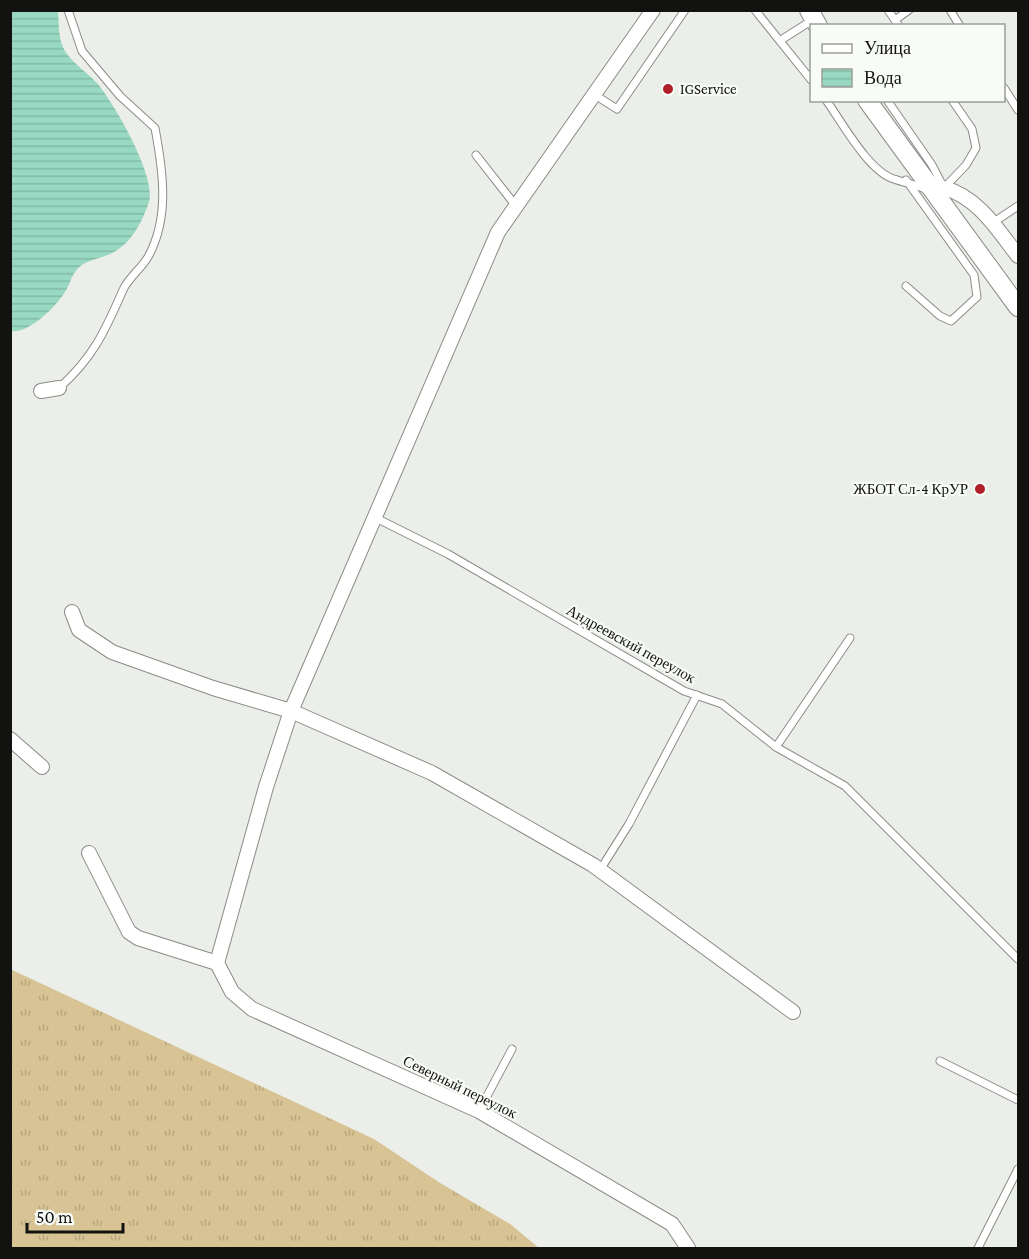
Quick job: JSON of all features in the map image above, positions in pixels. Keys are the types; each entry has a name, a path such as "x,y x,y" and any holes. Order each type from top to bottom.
{"main road":[{"path":"869,102 940,191 1018,307"}],"street":[{"path":"89,853 129,932 138,938 217,963 266,787 291,711 498,232 653,10"},
{"path":"940,191 956,191 994,222 1018,256"},
{"path":"41,391 59,388"},
{"path":"72,612 79,630 112,652 213,688 291,711 432,773 600,870 794,1012"},
{"path":"10,740 42,767"},
{"name":"Северный переулок","path":"217,963 232,992 252,1009 479,1111 672,1224 688,1248"}],"lane":[{"path":"59,388 82,368 105,334 125,286 148,256 164,205 154,128 120,96 82,51 68,10"},
{"path":"595,95 617,109 685,10"},
{"path":"755,10 810,78"},
{"path":"888,10 897,23 909,10"},
{"path":"950,10 959,24"},
{"path":"781,40 814,18"},
{"path":"1005,90 1018,110"},
{"path":"827,102 874,166 894,179 906,180 940,191"},
{"path":"888,102 932,165 940,191"},
{"path":"940,191 966,165 976,148 972,129 953,102"},
{"path":"476,154 516,206"},
{"path":"906,180 974,275 977,297 951,321 940,316 906,286"},
{"path":"994,222 1018,206"},
{"name":"Андреевский переулок","path":"374,517 448,554 684,691 722,704 776,747 846,786 1018,959"},
{"path":"776,747 850,638"},
{"path":"600,870 629,824 697,695"},
{"path":"479,1111 512,1049"},
{"path":"940,1061 1018,1100"},
{"path":"978,1248 1018,1169"}],"green space":[{"path":"10,969 374,1139 440,1183 510,1224 539,1248 11,1248"}],"water":[{"path":"11,10 58,11 59,34 65,52 97,83 123,123 141,159 150,191 149,202 143,217 131,238 112,253 82,265 54,306 36,322 18,331 10,331"}],"place":[{"name":"IGService","path":"668,89"},
{"name":"ЖБОТ Сл-4 КрУР","path":"980,489"}]}
